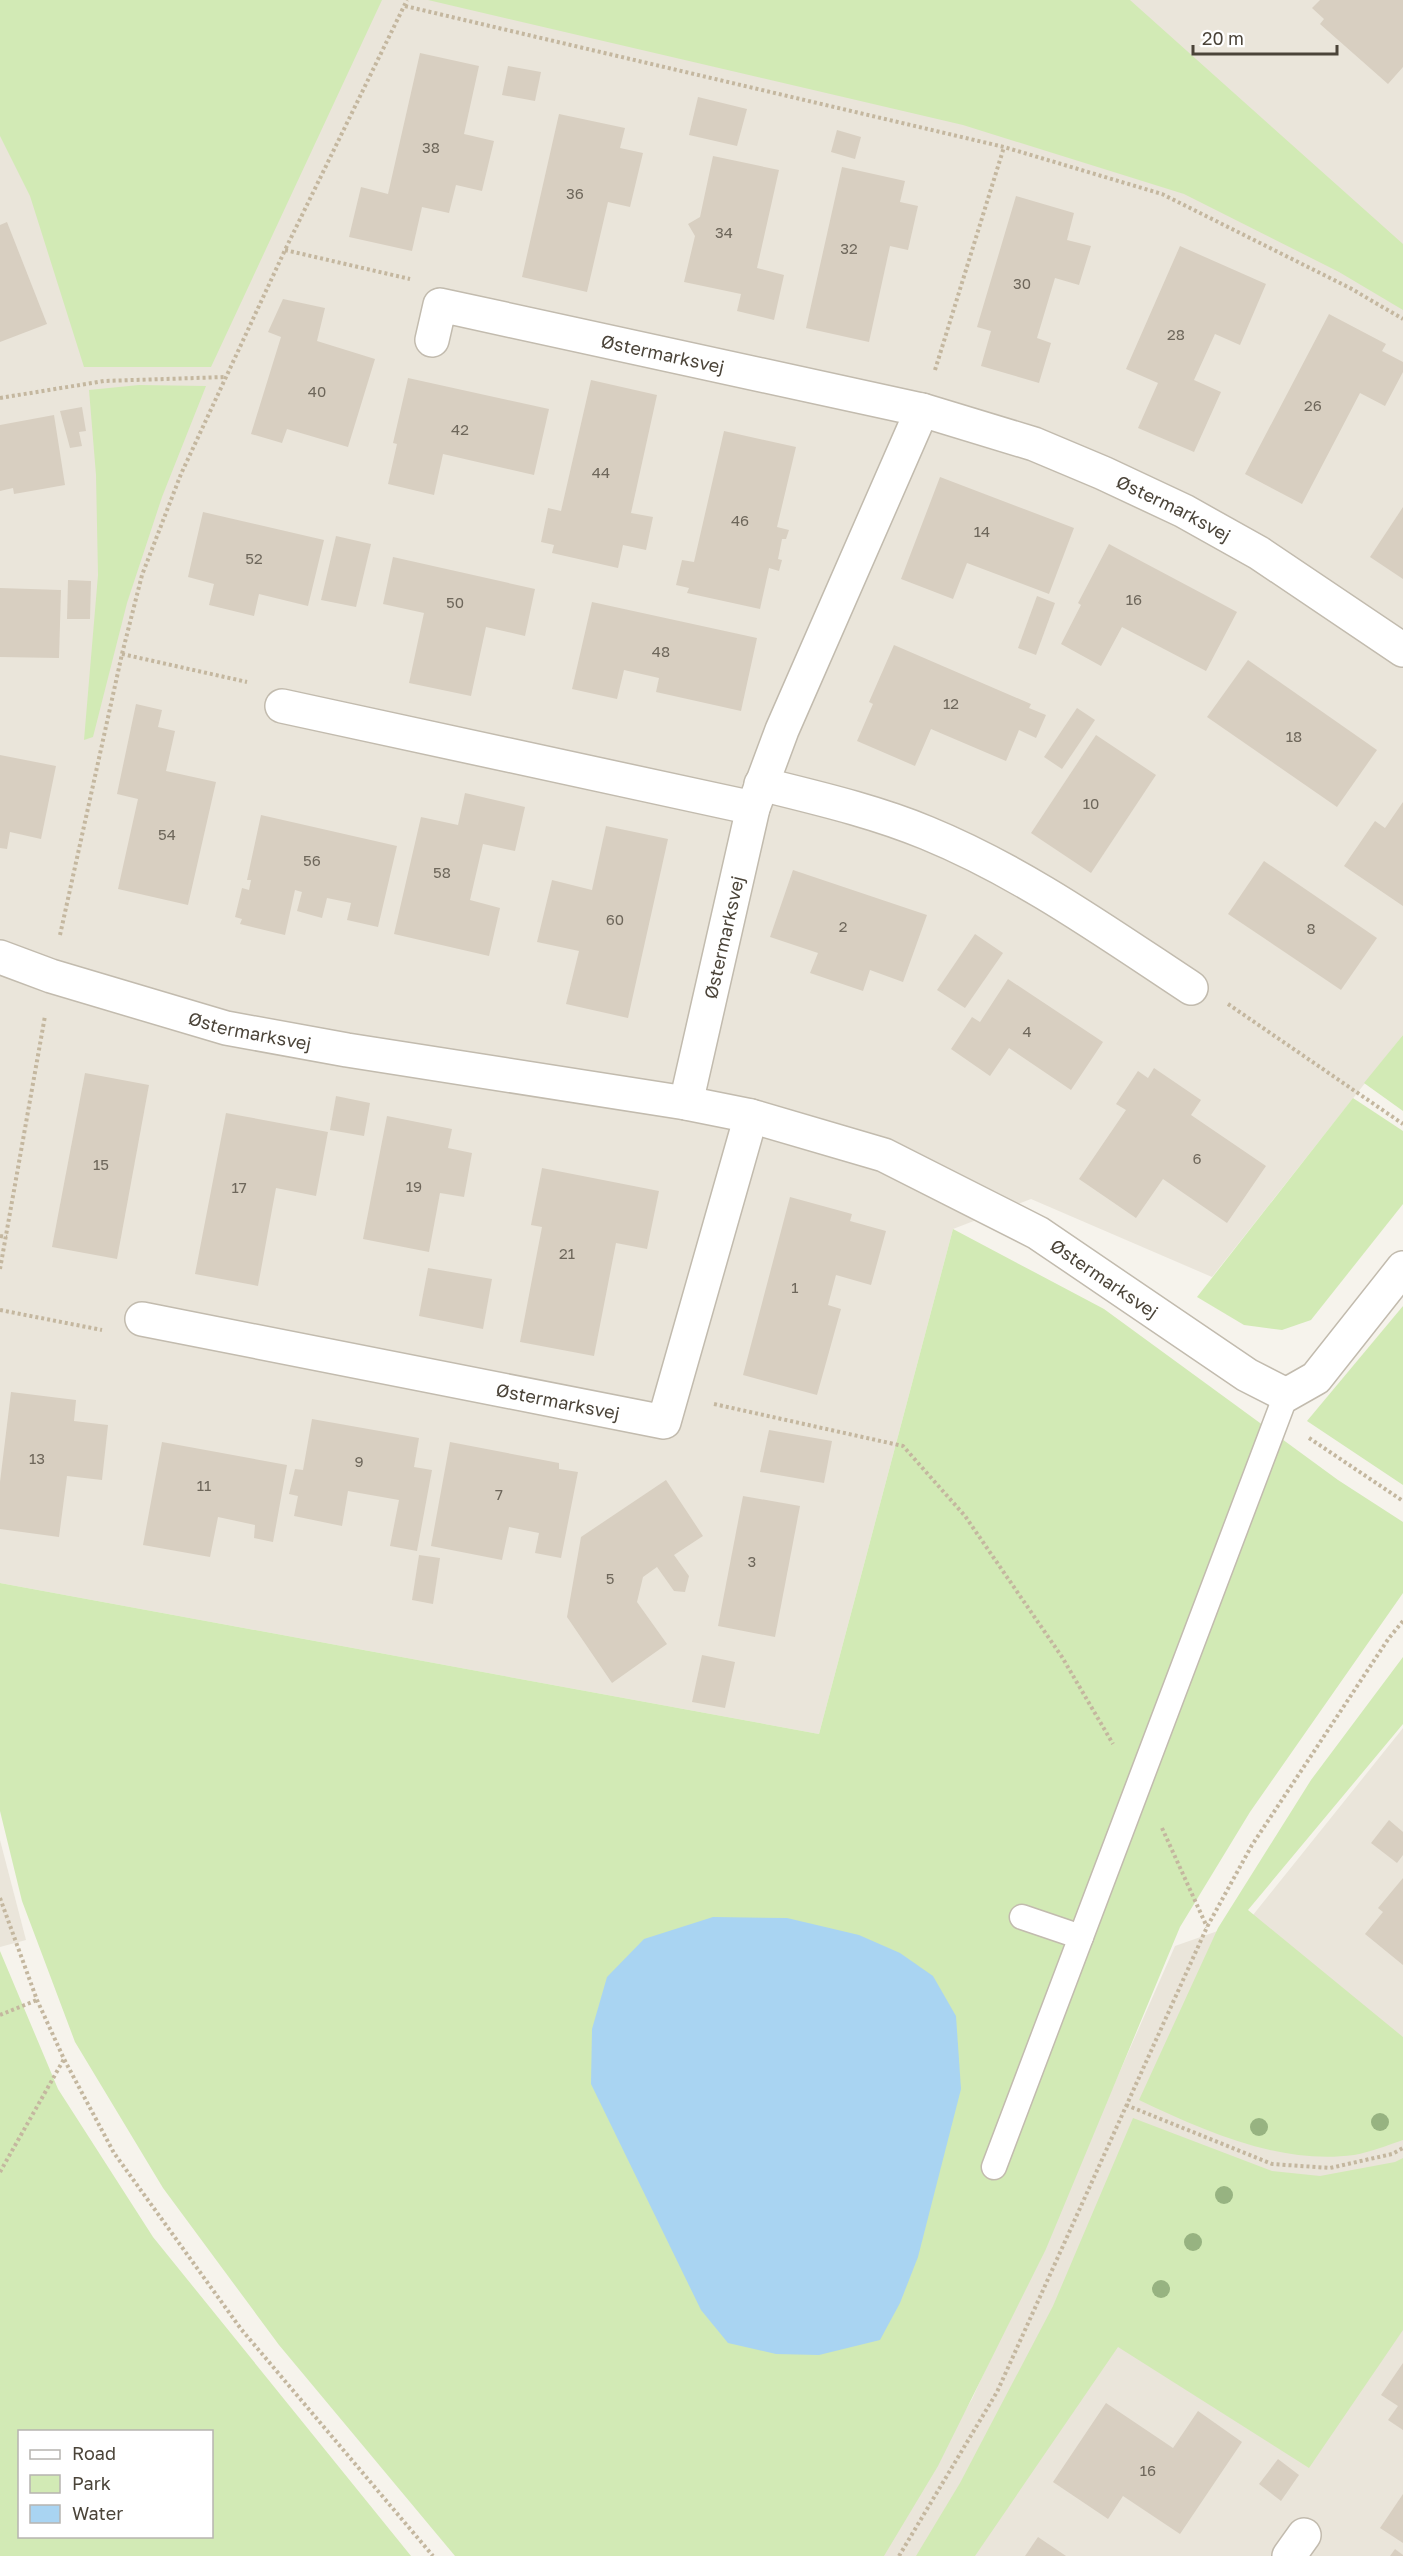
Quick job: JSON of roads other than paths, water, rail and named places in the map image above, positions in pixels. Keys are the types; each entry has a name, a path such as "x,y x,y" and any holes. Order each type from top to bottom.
{"street":[{"name":"Østermarksvej","path":"432,340 440,305 922,410 1034,444 1103,473 1184,512 1259,553 1403,650"},
{"name":"Østermarksvej","path":"686,1103 757,796 782,730 922,410"},
{"path":"282,706 757,796 856,808 927,833 994,864 1075,912 1191,988"},
{"name":"Østermarksvej","path":"0,957 51,976 226,1028 686,1103 751,1116 884,1155 1038,1233 1247,1375 1286,1395"},
{"name":"Østermarksvej","path":"142,1319 664,1422 751,1116"},
{"path":"1286,1395 1316,1378 1403,1268"}],"lane":[{"path":"994,2167 1286,1395"},
{"path":"1022,1917 1081,1937"}],"water":[{"path":"713,1917 787,1918 859,1935 900,1953 933,1976 956,2016 961,2089 918,2257 900,2303 880,2340 819,2355 776,2354 728,2343 701,2310 591,2084 592,2029 607,1977 644,1939"}]}
